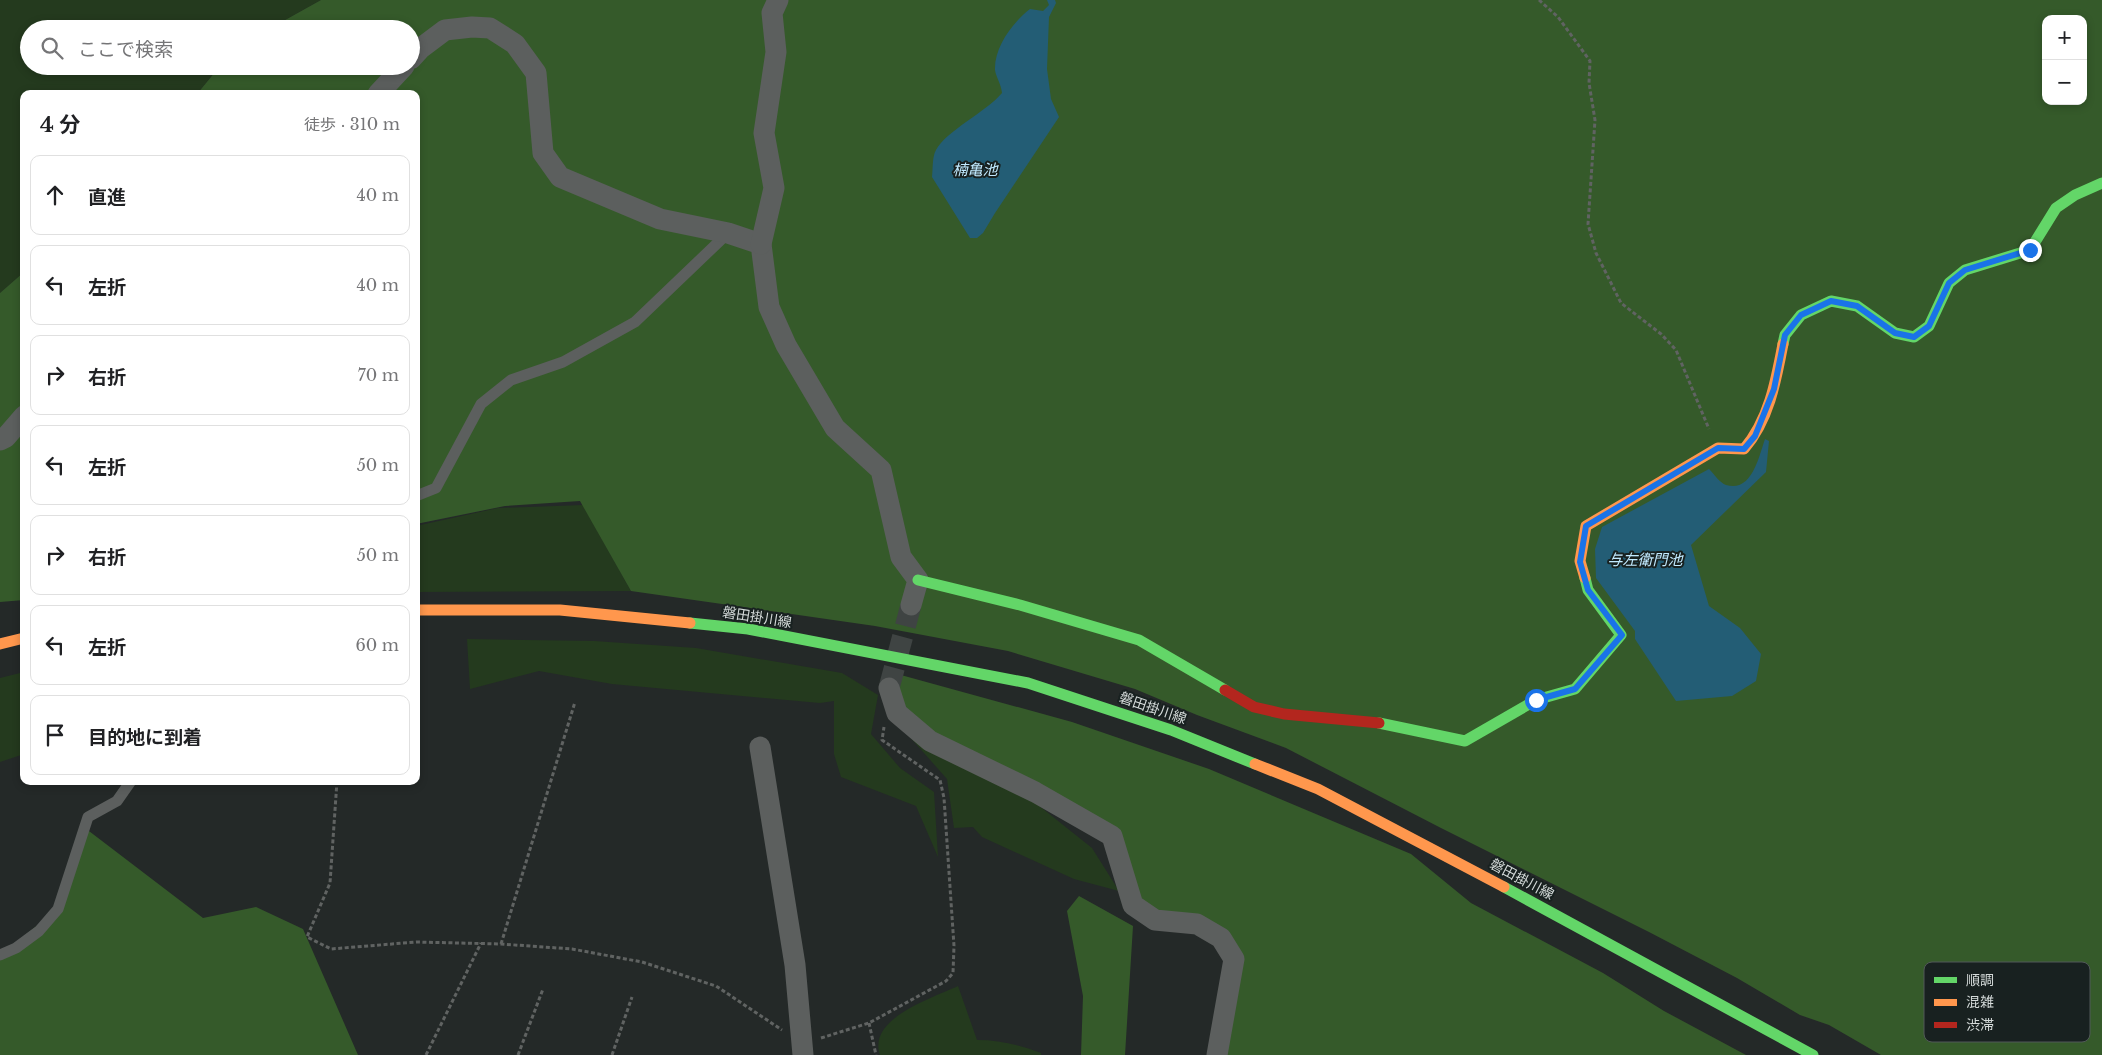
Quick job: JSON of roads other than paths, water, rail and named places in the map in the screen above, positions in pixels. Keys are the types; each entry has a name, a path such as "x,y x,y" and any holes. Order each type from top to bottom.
{"street":[{"path":"778,0 772,13 776,52 764,133 774,188 760,244 769,307 786,345 835,428 881,470 901,557 918,580 1020,605 1139,640 1254,707 1284,714 1381,723 1464,741 1536,700 1575,689 1622,635 1588,590 1580,562 1586,526 1718,448 1744,449 1755,436 1774,389 1785,335 1801,315 1831,301 1857,306 1895,333 1914,337 1929,326 1949,283 1965,270 2030,250 2037,242 2052,212 2069,198 2102,183"},
{"path":"420,49 445,30 472,27 490,28 515,44 536,73 542,153 560,177 660,218 728,233 760,244"},
{"path":"382,90 396,75"},
{"path":"0,440 6,437 20,421"},
{"path":"911,605 918,580"},
{"name":"磐田掛川線","path":"420,610 560,610 748,629 1028,683 1171,730 1318,789 1615,946 1813,1055"},
{"path":"0,633 20,635"},
{"path":"0,639 20,636"},
{"path":"0,644 20,636"},
{"path":"890,690 897,713 930,741 1035,792 1112,836 1133,905 1155,920 1197,924 1221,938 1234,959 1216,1055"},
{"path":"760,747 795,965 803,1049"}],"lane":[{"path":"420,494 436,488 481,404 511,380 563,362 635,322 728,233"},
{"path":"0,955 16,948 38,931 58,909 88,817 117,801 127,785"}],"water":[{"name":"楠亀池","path":"1047,0 1055,0 1056,3 1049,17 1047,69 1051,99 1059,117 983,233 977,238 970,238 932,177 935,153 948,136 1002,93 995,70 1001,44 1011,28 1024,14 1030,9 1043,11 1049,5"},
{"name":"与左衛門池","path":"1765,439 1769,441 1766,472 1691,545 1709,606 1740,628 1761,654 1756,681 1732,696 1676,701 1635,639 1635,631 1596,578 1595,549 1602,527 1709,469 1726,485 1735,486 1742,484 1753,471"}],"tunnel":[{"path":"889,688 911,605"}]}
